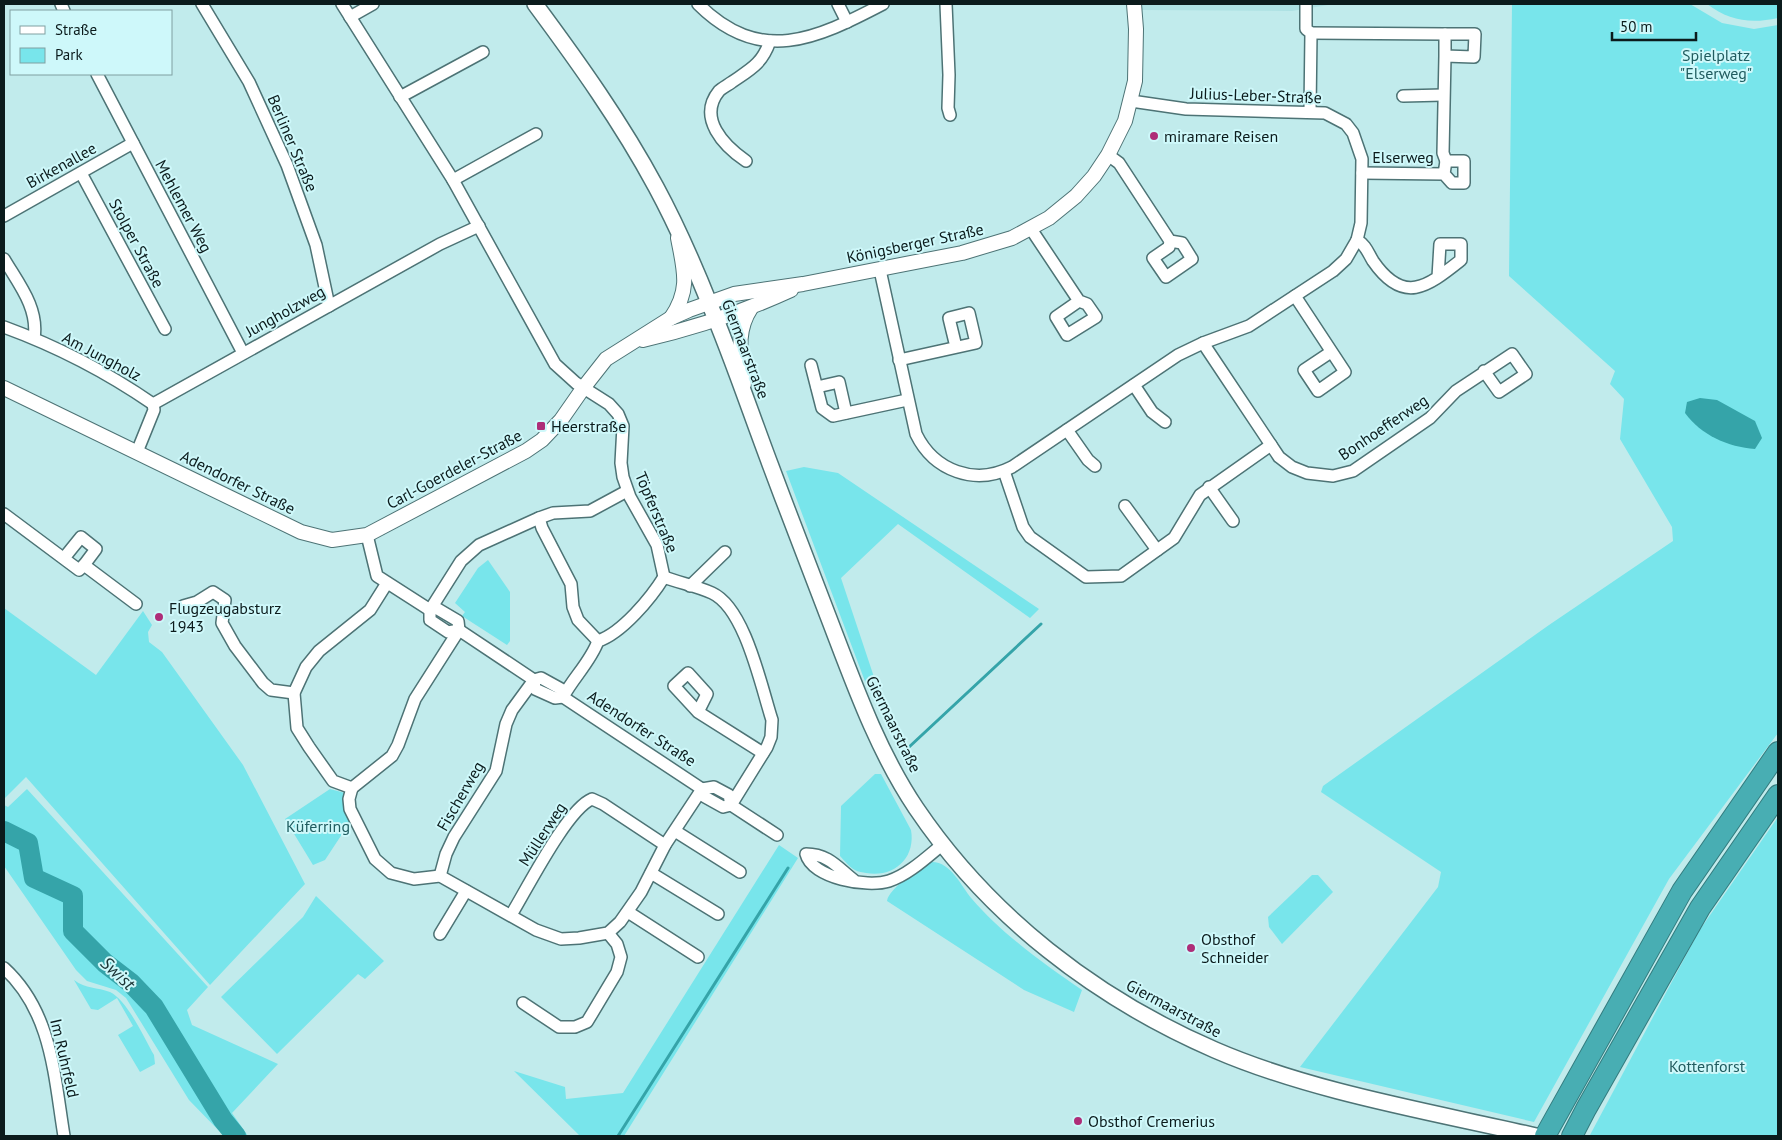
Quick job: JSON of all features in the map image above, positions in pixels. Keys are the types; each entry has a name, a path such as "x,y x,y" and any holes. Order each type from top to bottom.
{"highway":[{"path":"1545,1136 1682,891 1778,752"},
{"path":"1572,1136 1700,908 1778,795"}],"main road":[{"name":"Giermaarstraße","path":"535,4 616,119 657,188 709,302 856,688 887,755 915,806 943,844 999,908 1044,949 1101,989 1153,1020 1216,1051 1284,1075 1361,1096 1536,1136"}],"street":[{"name":"Berliner Straße","path":"202,4 249,82 283,156 316,245 329,306"},
{"path":"342,4 453,180 555,364 584,387"},
{"path":"350,17 373,4"},
{"path":"698,4 722,24 741,33 770,41 804,39 847,22 883,4"},
{"path":"838,4 847,22"},
{"path":"946,4 949,74 948,108 950,115"},
{"name":"Königsberger Straße","path":"709,302 734,294 880,270 992,246 1031,229 1048,218 1076,196 1094,176 1108,155 1125,121 1131,101 1137,63 1134,4"},
{"path":"1306,4 1306,29 1311,33 1474,34 1474,57 1445,56"},
{"path":"1310,112 1311,33"},
{"name":"Elserweg","path":"1444,174 1446,161 1443,153 1445,34"},
{"path":"746,161 722,141 711,119 711,105 720,90 760,63 770,41"},
{"path":"400,97 483,52"},
{"name":"Mehlemer Weg","path":"98,75 243,353"},
{"path":"1403,96 1443,94"},
{"name":"Julius-Leber-Straße","path":"880,270 907,400 914,428 921,444 928,454 955,472 978,476 1004,471 1178,355 1203,343 1249,326 1339,265 1352,251 1362,223 1360,147 1354,133 1336,118 1325,112 1186,109 1131,101"},
{"path":"453,180 536,134"},
{"name":"Birkenallee","path":"4,216 133,143"},
{"path":"1108,155 1119,163 1170,241"},
{"name":"Elserweg","path":"1362,173 1444,174 1452,183 1464,183 1464,161 1446,161"},
{"name":"Stolper Straße","path":"81,173 165,329"},
{"name":"Jungholzweg","path":"153,404 470,229 479,226"},
{"path":"1031,229 1079,301"},
{"path":"671,318 679,307 686,279 677,233"},
{"path":"1357,240 1363,243 1374,262 1388,279 1405,287 1418,288 1438,278"},
{"path":"4,261 33,312 34,338"},
{"name":"Königsberger Straße","path":"716,320 752,308 803,284"},
{"path":"1295,296 1331,352"},
{"name":"Carl-Goerdeler-Straße","path":"367,535 534,446 561,420 606,359 671,318 709,302"},
{"path":"746,397 739,339 745,318 752,308"},
{"name":"Carl-Goerdeler-Straße","path":"635,342 692,329 716,320"},
{"name":"Am Jungholz","path":"4,327 34,338 128,386 153,404"},
{"name":"Bonhoefferweg","path":"1203,343 1285,464 1300,471 1333,476 1347,473 1430,418 1456,391 1484,371"},
{"path":"899,360 956,347"},
{"path":"811,365 822,408 832,416 907,400"},
{"path":"817,388 839,382 846,413"},
{"path":"1134,385 1152,412 1165,422"},
{"name":"Töpferstraße","path":"584,387 609,404 618,414 623,426 621,463 627,491 657,545 664,578"},
{"name":"Adendorfer Straße","path":"4,389 308,535 332,540 367,535 373,566 377,576 430,610 430,620 448,632 459,630 534,680 541,678 561,689 563,697 702,788 714,788 729,795 731,805 777,835"},
{"path":"137,452 154,410 153,404"},
{"path":"1067,430 1088,460 1095,466"},
{"path":"1004,471 1023,527 1030,537 1086,576 1121,576 1174,538 1193,504 1209,487 1271,445"},
{"path":"1209,487 1233,521"},
{"path":"430,610 460,561 479,545 539,518 553,514 590,511 627,491"},
{"path":"1125,506 1157,550"},
{"path":"4,514 79,570 96,549 81,537 64,558"},
{"path":"539,518 542,528 571,584 573,607 578,620 598,640"},
{"path":"690,586 725,552"},
{"path":"84,565 136,604"},
{"path":"598,640 609,637 619,628 655,592 664,578 713,593 729,605 739,621 772,720 771,737 731,805"},
{"path":"352,788 333,781 297,728 294,693 306,667 319,651 370,610 387,583"},
{"path":"183,606 197,602 212,592 225,600 222,624 235,646 263,683 271,690 294,693"},
{"path":"459,630 415,699 392,756 352,788 349,799 350,809 375,859 390,873 414,878 440,876 536,930 561,939 579,938 608,932 628,912 665,845 702,788"},
{"path":"563,697 573,679 595,649 598,640"},
{"name":"Fischerweg","path":"440,876 446,854 454,837 496,771 506,724 512,710 534,680"},
{"path":"698,712 762,754"},
{"name":"Müllerweg","path":"511,915 557,839 583,803 592,799 603,804 665,845"},
{"path":"675,831 740,872"},
{"path":"855,881 888,882 900,876 943,844"},
{"path":"651,873 718,914"},
{"path":"440,934 466,891"},
{"path":"628,912 698,957"},
{"path":"523,1003 559,1027 575,1027 587,1022 617,972 621,957 616,944 608,932"},
{"name":"Im Ruhrfeld","path":"4,968 32,1001 44,1029 64,1136"}],"shaded area":[{"path":"1141,4 1334,4 1292,11 1142,10"},
{"path":"1700,398 1717,400 1755,421 1762,438 1755,449 1725,443 1707,434 1691,421 1685,413 1687,402"}],"green space":[{"name":"Spielplatz \"Elserweg\"","path":"1512,4 1690,4 1722,23 1754,29 1778,25 1778,733 1669,879 1534,1122 1300,1067 1438,887 1441,872 1321,792 1323,786 1549,625 1673,541 1672,527 1620,439 1624,399 1610,384 1615,371 1509,276"},
{"path":"1707,4 1778,4 1778,18 1759,21 1741,20 1715,10"},
{"path":"804,467 838,473 1039,609 1030,618 898,524 841,578 875,680 866,684 786,471"},
{"path":"488,560 510,592 510,641 507,645 462,616 465,612 455,603 478,568"},
{"path":"4,608 96,675 143,611 152,625 148,632 149,642 162,652 243,765 305,884 210,985 26,777 4,799"},
{"path":"875,774 881,774 911,830 912,840 910,849 901,864 894,869 876,874 856,871 840,856 841,806"},
{"path":"27,789 208,987 187,1010 192,1025 278,1064 232,1113 248,1136 224,1136 189,1100 126,998 116,990 87,981 76,970 4,866 4,805 8,807"},
{"name":"Küferring","path":"330,789 345,793 343,807 350,822 325,860 313,865 285,819"},
{"name":"Kottenforst","path":"1778,817 1778,1136 1590,1135 1699,931"},
{"path":"779,845 798,858 624,1136 580,1136 514,1071 565,1087 566,1099 623,1093"},
{"path":"932,862 939,863 950,870 972,899 1010,936 1082,990 1074,1012 1024,990 887,901 893,890"},
{"path":"1312,875 1318,875 1333,892 1282,944 1269,927 1268,917"},
{"path":"316,896 384,961 365,979 358,974 277,1054 221,997 303,917"},
{"path":"74,980 87,986 110,992 123,1003 154,1055 155,1064 140,1072 118,1035 133,1026 117,998 98,1010 91,1009"}],"waterway":[{"path":"908,748 1041,624"},
{"name":"Swist","path":"4,831 28,843 34,878 73,896 73,931 105,963 131,983 154,1007 223,1120 236,1136"},
{"path":"618,1136 788,868"}],"place":[{"name":"miramare Reisen","path":"1154,136"},
{"name":"Heerstraße","path":"541,426"},
{"name":"Flugzeugabsturz 1943","path":"159,617"},
{"name":"Obsthof Schneider","path":"1191,948"},
{"name":"Obsthof Cremerius","path":"1078,1121"}]}
